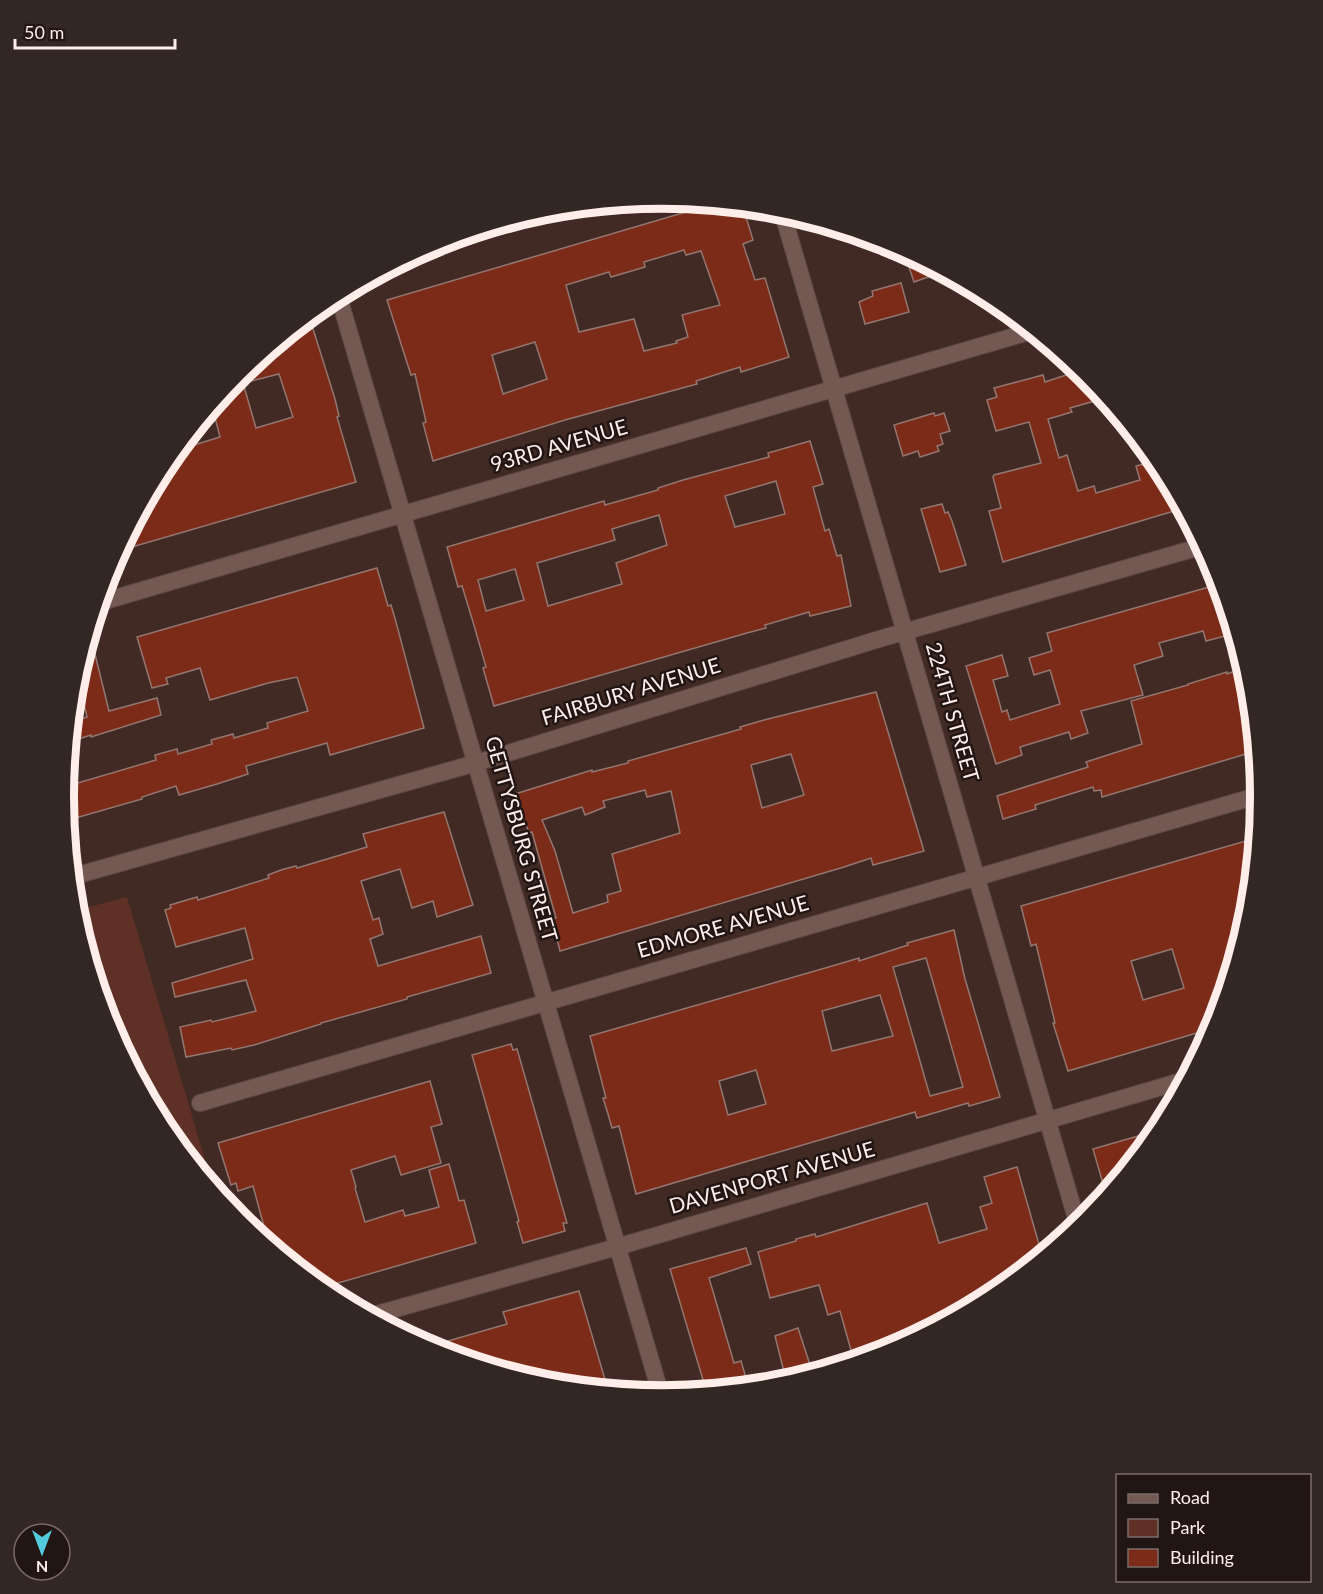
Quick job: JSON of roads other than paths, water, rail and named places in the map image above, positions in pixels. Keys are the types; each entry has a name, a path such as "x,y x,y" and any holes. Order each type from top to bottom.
{"street":[{"name":"224TH STREET","path":"785,222 1075,1215"},
{"name":"GETTYSBURG STREET","path":"341,304 658,1385"},
{"name":"93RD AVENUE","path":"108,600 1022,334"},
{"name":"FAIRBURY AVENUE","path":"79,876 476,763 905,632 1194,549"},
{"name":"EDMORE AVENUE","path":"200,1103 1250,798"},
{"name":"DAVENPORT AVENUE","path":"382,1314 1175,1083"}]}
